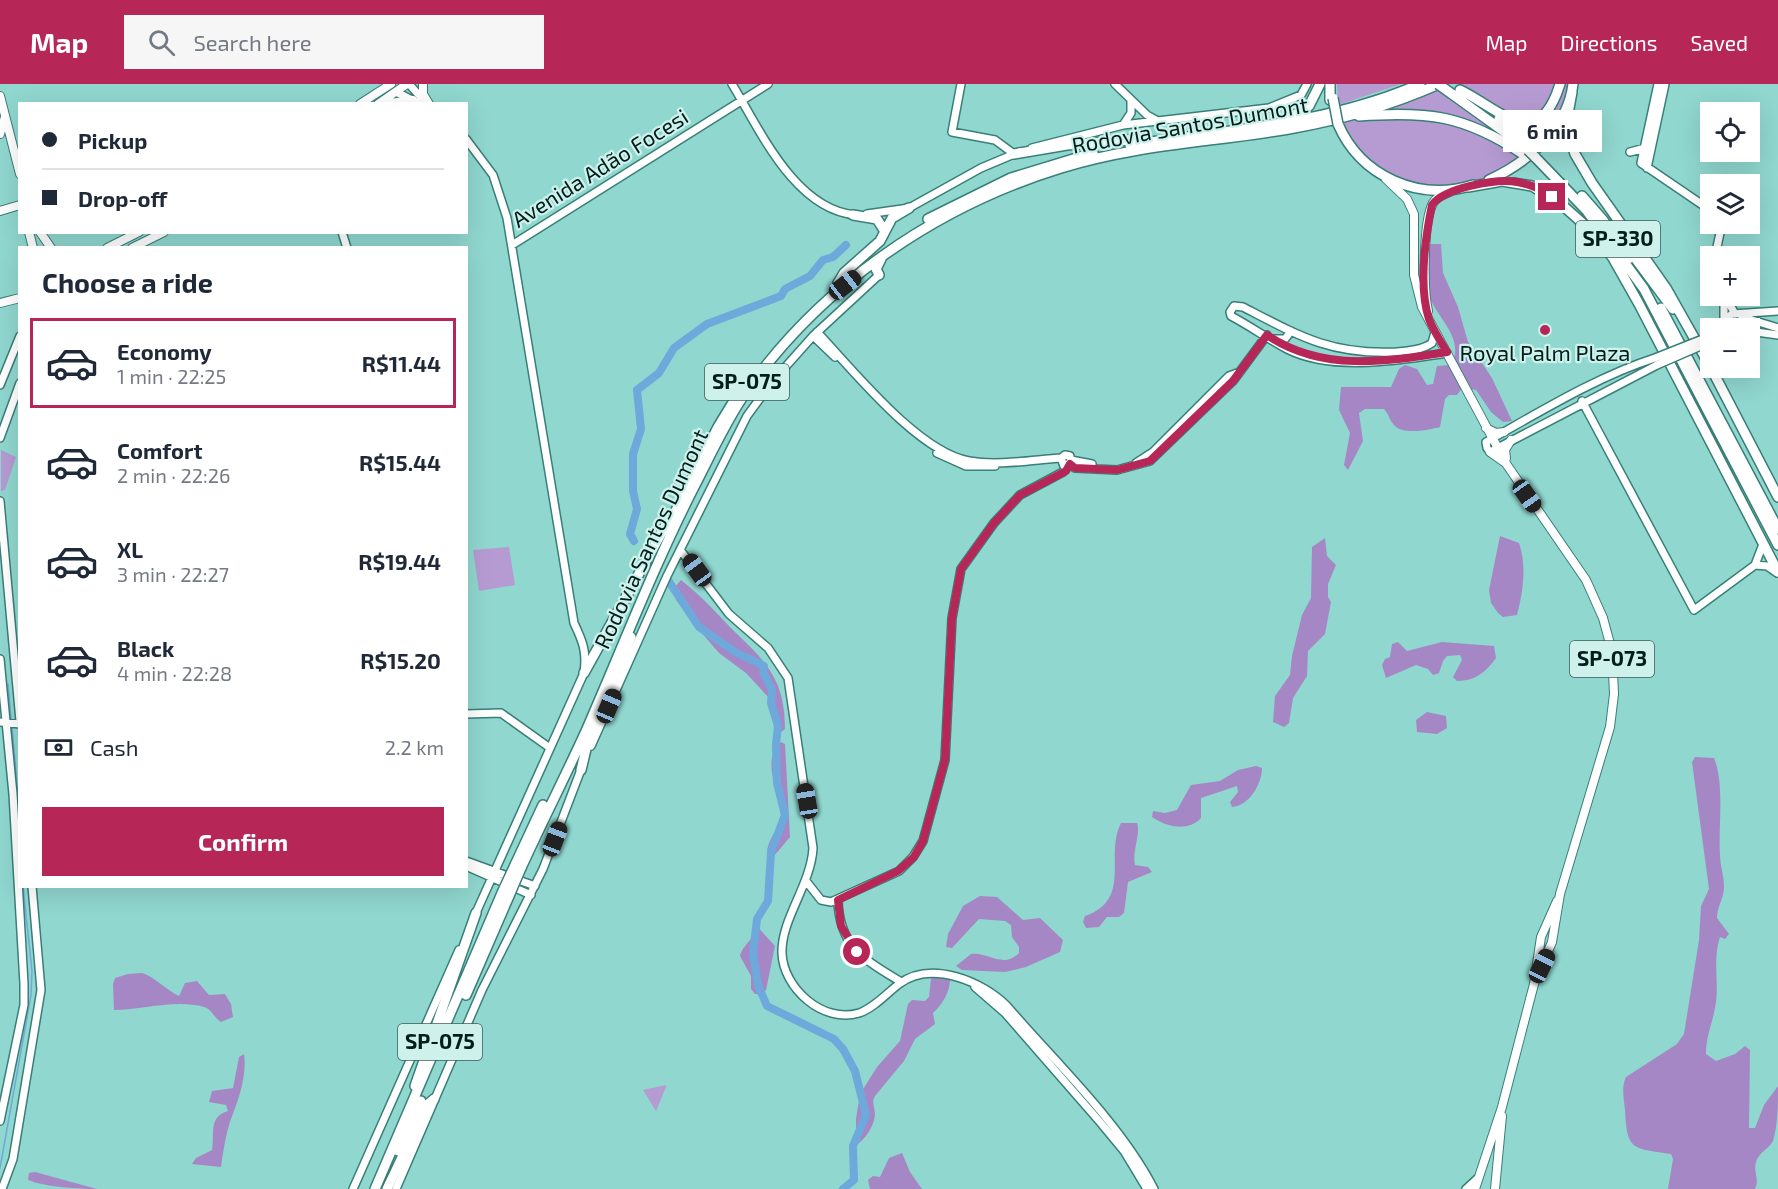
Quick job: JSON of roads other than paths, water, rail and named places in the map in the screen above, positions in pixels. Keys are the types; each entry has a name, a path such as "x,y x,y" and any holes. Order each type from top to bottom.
{"highway":[{"path":"1265,126 1303,111 1313,100 1320,84"},
{"path":"1332,84 1332,99 1340,124 1359,157 1378,172 1415,189 1452,191 1509,181 1532,186 1561,204 1597,237 1613,258 1638,304 1778,573"},
{"name":"Rodovia Santos Dumont","path":"381,1189 518,867 580,732 674,513 730,406 790,330 838,283 887,246 937,214 1011,178 1081,155 1265,126 1342,110 1420,84"},
{"name":"Rodovia Santos Dumont","path":"518,867 585,732 652,575 701,472 741,401 780,350 809,318 865,270 919,232 960,208 1057,169 1118,153 1294,128 1340,124 1438,84"},
{"name":"SP-330","path":"1438,84 1455,89 1584,198 1615,235 1679,340 1778,529"},
{"path":"1455,89 1509,120 1526,124 1542,117 1560,84"},
{"path":"1468,187 1493,178 1526,159 1551,132 1572,88"},
{"path":"1572,88 1566,125 1575,154 1592,183 1666,288 1700,349"},
{"path":"1340,124 1410,113 1448,118 1531,153"},
{"path":"1014,154 1067,145 1204,134"},
{"name":"SP-330","path":"1531,153 1580,203 1631,269 1654,307 1778,545"},
{"path":"838,283 844,273 880,241 892,218 909,208"},
{"path":"853,215 877,219 884,230"},
{"path":"1615,235 1672,307 1700,351"},
{"path":"878,276 876,269 881,258"},
{"path":"865,270 873,270 878,276"},
{"path":"1716,378 1778,497"},
{"path":"584,673 674,513"},
{"path":"581,770 652,575"},
{"name":"Rodovia Santos Dumont","path":"375,1189 506,895"},
{"path":"407,1116 407,1106 476,913"},
{"path":"387,1189 427,1105 433,1102"}],"main road":[{"path":"368,99 372,84"},
{"path":"363,102 388,87 408,84"},
{"path":"423,84 423,94 427,102"},
{"path":"381,102 388,87"},
{"path":"0,96 5,117 18,148"},
{"path":"0,96 14,139 18,162"},
{"path":"5,117 0,135 14,139"},
{"path":"1378,172 1407,199 1414,214 1413,267 1419,299 1486,428 1490,440"},
{"path":"1429,318 1425,269 1432,205 1436,198 1452,191"},
{"path":"0,211 18,206"},
{"path":"111,246 135,234"},
{"path":"136,246 160,234"},
{"path":"1413,267 1419,264 1425,269"},
{"path":"0,303 18,298"},
{"path":"1486,428 1496,433 1504,432"},
{"name":"SP-073","path":"1490,440 1494,450 1507,465 1586,580 1603,618 1612,651 1614,694 1610,728 1560,894 1549,952 1534,984"},
{"path":"1507,465 1505,450 1511,440"},
{"name":"SP-073","path":"1475,1189 1502,1107 1534,984 1538,950 1544,926 1560,894"},
{"path":"1544,926 1555,928"},
{"path":"1538,950 1543,953 1549,952"},
{"name":"SP-073","path":"1496,1187 1502,1107"},
{"path":"1480,1172 1491,1164 1498,1172"}],"street":[{"path":"408,84 426,102"},
{"path":"732,84 790,176 815,200 837,211 853,215 885,213 909,208 1014,154 1052,141 1123,125 1269,108 1296,99 1307,84"},
{"name":"Avenida Adão Focesi","path":"512,245 768,84"},
{"path":"962,84 952,132 995,140 1014,154"},
{"path":"1115,84 1147,115 1158,122"},
{"path":"1644,166 1645,148 1659,84"},
{"path":"1644,166 1665,84"},
{"path":"388,87 417,102"},
{"path":"1123,125 1131,113 1130,98"},
{"path":"354,1186 584,673 586,650 574,623 510,230 494,175 468,142"},
{"path":"1630,152 1645,148"},
{"path":"1644,166 1700,203"},
{"path":"510,230 527,236"},
{"path":"396,1189 482,990 531,895 581,770 667,576 681,551 715,475 747,416 772,382 815,334 878,276"},
{"path":"1435,332 1432,343 1422,348 1369,352 1332,348 1291,332 1243,307 1237,306 1231,309 1231,316 1287,349 1304,355 1336,360 1394,361 1447,352"},
{"path":"1732,306 1739,316 1778,328"},
{"path":"1735,318 1778,312"},
{"path":"1270,337 1285,339 1291,332"},
{"path":"1760,332 1778,335"},
{"path":"815,334 915,431 943,452 972,462 1028,460 1115,466 1137,462 1153,452 1229,376 1240,372"},
{"path":"815,334 912,434 946,459 971,467 1066,463 1075,468 1117,470 1150,461 1233,381 1270,337"},
{"path":"0,385 18,342"},
{"path":"1490,440 1578,393 1700,342"},
{"path":"1494,450 1656,362"},
{"path":"0,438 18,388"},
{"path":"1578,393 1694,610 1755,565 1763,544"},
{"path":"806,881 823,901 838,900 898,871 914,857 923,841 945,760 952,618 961,569 994,523 1020,495 1058,475 1066,463"},
{"path":"0,501 18,880"},
{"path":"681,551 729,614 768,648 788,678 813,838 811,867 794,908 782,954 789,976 809,1002 831,1012 856,1014 866,1010 901,982 914,976 940,972 991,992 1007,1006 1130,1149 1154,1189"},
{"path":"1755,565 1767,566 1778,573"},
{"path":"0,659 12,723"},
{"path":"468,714 501,713 550,748"},
{"path":"468,862 494,873 531,895"},
{"path":"468,866 535,886"},
{"path":"0,1121 24,1005 18,888"},
{"path":"2,1189 13,1159 41,990 32,888"},
{"path":"838,900 841,926 857,952 901,982"},
{"path":"974,985 1005,1012 1100,1122 1124,1151 1147,1189"},
{"path":"1466,1189 1480,1172"}],"waterway":[{"path":"634,541 630,534 637,509 633,491 633,454 641,429 637,390 659,373 674,348 707,324 781,296 785,289 810,276 823,260 833,257 846,245"},
{"path":"668,580 699,627 735,652 764,666 763,672 772,690 771,703 778,726 777,783 785,815 771,852 768,901 757,919 753,954 758,985 767,1006 834,1039 843,1049 855,1071 866,1115 853,1146 854,1180 843,1189"},
{"path":"8,684 11,719"},
{"path":"12,727 18,794"},
{"path":"0,1168 31,995 32,971 23,888"}],"place":[{"name":"Royal Palm Plaza","path":"1545,330"}]}
